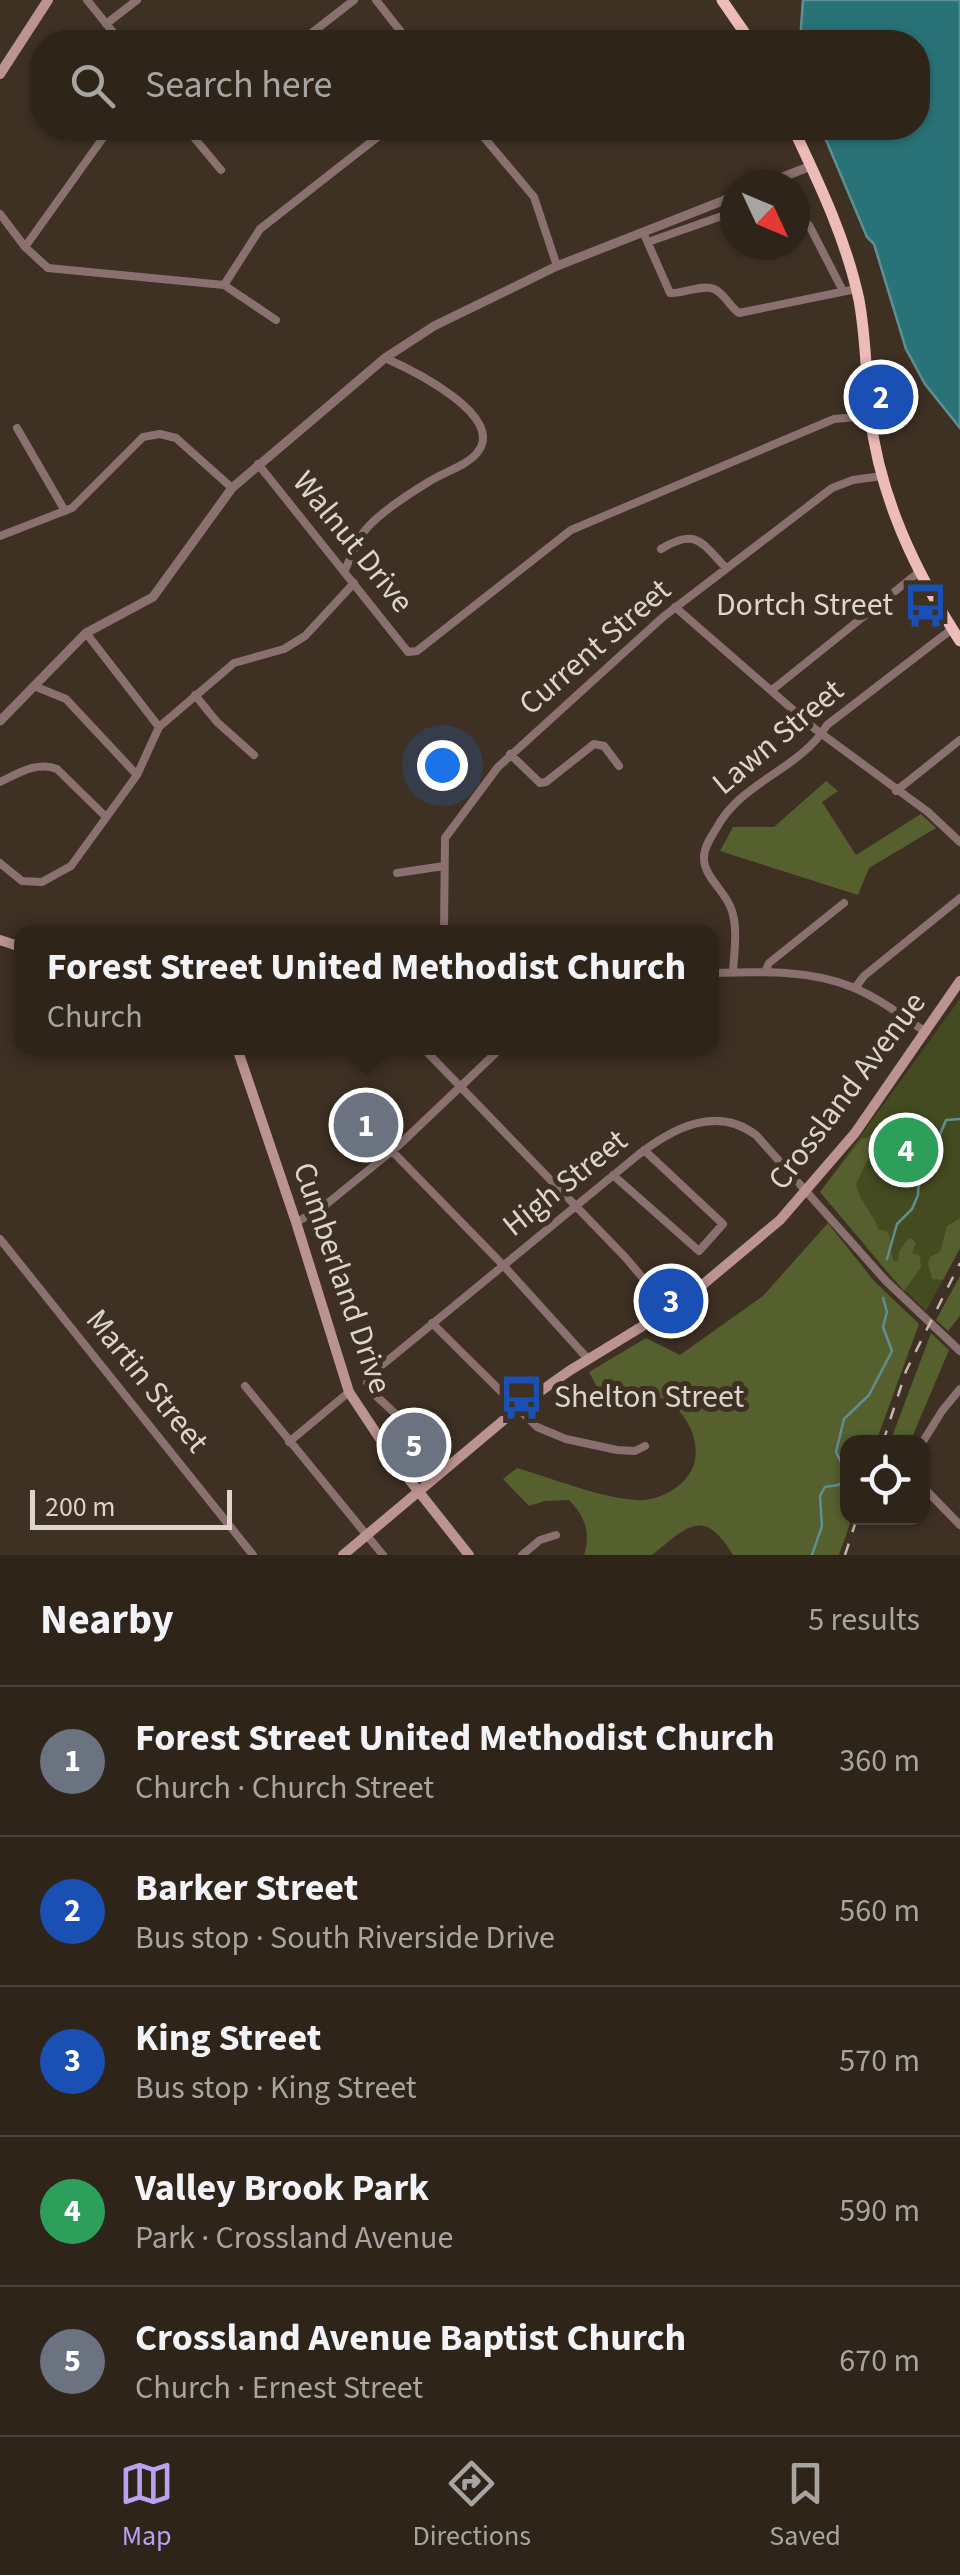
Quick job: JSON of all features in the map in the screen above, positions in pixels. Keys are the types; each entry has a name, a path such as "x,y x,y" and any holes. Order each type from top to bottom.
{"highway":[{"path":"722,0 743,30"},
{"path":"799,140 838,227 849,290 864,338 870,416 882,476 902,540 960,641"}],"main road":[{"path":"0,74 48,0"},
{"name":"Crossland Avenue","path":"343,1555 516,1410 670,1310 757,1242 808,1190 862,1124 960,981"},
{"name":"Cumberland Drive","path":"238,1055 349,1392 380,1440 469,1555"}],"street":[{"path":"87,0 111,30"},
{"path":"106,24 137,0"},
{"path":"315,30 354,0"},
{"path":"376,0 400,30"},
{"path":"25,247 101,140"},
{"path":"198,140 221,170"},
{"path":"224,285 260,229 374,140"},
{"path":"486,140 534,197 557,266"},
{"path":"801,170 811,166"},
{"path":"646,237 720,203"},
{"path":"0,214 25,247 48,268 224,285 276,320"},
{"path":"0,721 86,633 153,597 232,488 384,358 434,326 557,266 720,217"},
{"path":"646,237 670,293 718,290 733,311 739,313 849,290 828,263 810,227"},
{"path":"344,570 366,528 429,481 476,456 483,443 483,430 466,408 422,374 384,358"},
{"name":"Walnut Drive","path":"258,464 408,652 416,651 571,530 834,419 870,416"},
{"path":"17,428 65,510"},
{"path":"0,536 72,508 144,438 160,434 176,438 232,488"},
{"name":"Current Street","path":"444,925 447,834 510,754 675,607 832,488 882,476"},
{"path":"661,549 691,537 726,568"},
{"path":"772,690 919,572"},
{"path":"0,863 22,881 42,882 71,866 136,775 159,727 234,663 284,649 305,636 354,582"},
{"path":"675,607 822,733 928,812 960,842"},
{"name":"Lawn Street","path":"734,972 733,913 728,898 704,864 705,850 734,801 817,741 827,725 952,628"},
{"path":"86,633 159,727"},
{"path":"34,686 66,699 136,775"},
{"path":"194,695 254,755"},
{"path":"896,791 960,740"},
{"path":"510,754 540,783 594,744 604,746 619,766"},
{"path":"0,782 47,765 57,769 105,816"},
{"path":"397,873 444,866"},
{"path":"855,988 864,976 960,898"},
{"path":"765,972 768,962 844,903"},
{"path":"719,973 765,972 823,978 855,988 926,1032"},
{"path":"430,1055 670,1310"},
{"path":"296,1222 318,1211 392,1151 493,1055"},
{"name":"High Street","path":"450,1465 375,1395 367,1383 374,1371 644,1150 699,1121 727,1121 756,1135 886,1281 960,1350"},
{"path":"613,1175 699,1252 723,1224 644,1150"},
{"path":"392,1151 588,1360"},
{"name":"Martin Street","path":"0,1239 253,1555"},
{"path":"432,1323 516,1410 548,1432 577,1442 628,1451 645,1446"},
{"path":"245,1386 383,1555"},
{"path":"927,1435 960,1389"},
{"path":"289,1442 349,1392"},
{"path":"930,1494 960,1525"},
{"path":"522,1555 540,1540 556,1535"}],"green space":[{"path":"826,781 838,791 822,802 856,855 921,814 936,828 869,868 858,895 720,851 733,827 774,827"},
{"path":"960,999 960,1248 926,1311 893,1279 820,1192"},
{"path":"891,1122 885,1130 886,1138 867,1161 856,1184 878,1229 888,1232 894,1261 898,1261 907,1240 911,1238 916,1243 912,1253 920,1256 921,1267 904,1291 820,1192 862,1138"},
{"path":"960,1218 960,1248 943,1280 932,1279 930,1257 940,1252 947,1226"},
{"path":"828,1223 874,1281 919,1324 879,1435 840,1435 840,1525 850,1525 839,1555 733,1555 712,1530 694,1526 652,1555 584,1555 585,1525 569,1500 529,1506 503,1479 517,1468 636,1500 655,1498 673,1490 692,1469 696,1451 693,1434 680,1412 668,1399 641,1396 606,1405 589,1372 646,1338 680,1355 763,1296"},
{"path":"960,1276 960,1316 948,1331 936,1320"},
{"path":"931,1333 949,1350 913,1435 893,1435"}],"water":[{"path":"803,0 960,0 960,428 925,384 906,349 874,244 867,237 826,140 930,140 930,30 801,30"}],"waterway":[{"path":"887,1259 897,1224 912,1209 918,1195 920,1161 937,1142 946,1120 960,1119"},
{"path":"840,1435 844,1419 869,1395 892,1351 883,1327 887,1312 883,1298"},
{"path":"840,1436 836,1452 840,1460"},
{"path":"812,1555 822,1526 820,1496 825,1487 840,1484"}],"railway":[{"path":"885,1435 906,1371 960,1263"},
{"path":"845,1555 855,1525"}],"place":[{"name":"Barker Street","path":"881,397"},
{"name":"Dortch Street","path":"926,605"},
{"name":"Forest Street United Methodist Church","path":"366,1125"},
{"name":"Valley Brook Park","path":"906,1150"},
{"name":"King Street","path":"671,1301"},
{"name":"Shelton Street","path":"521,1397"},
{"name":"Crossland Avenue Baptist Church","path":"414,1445"}]}
